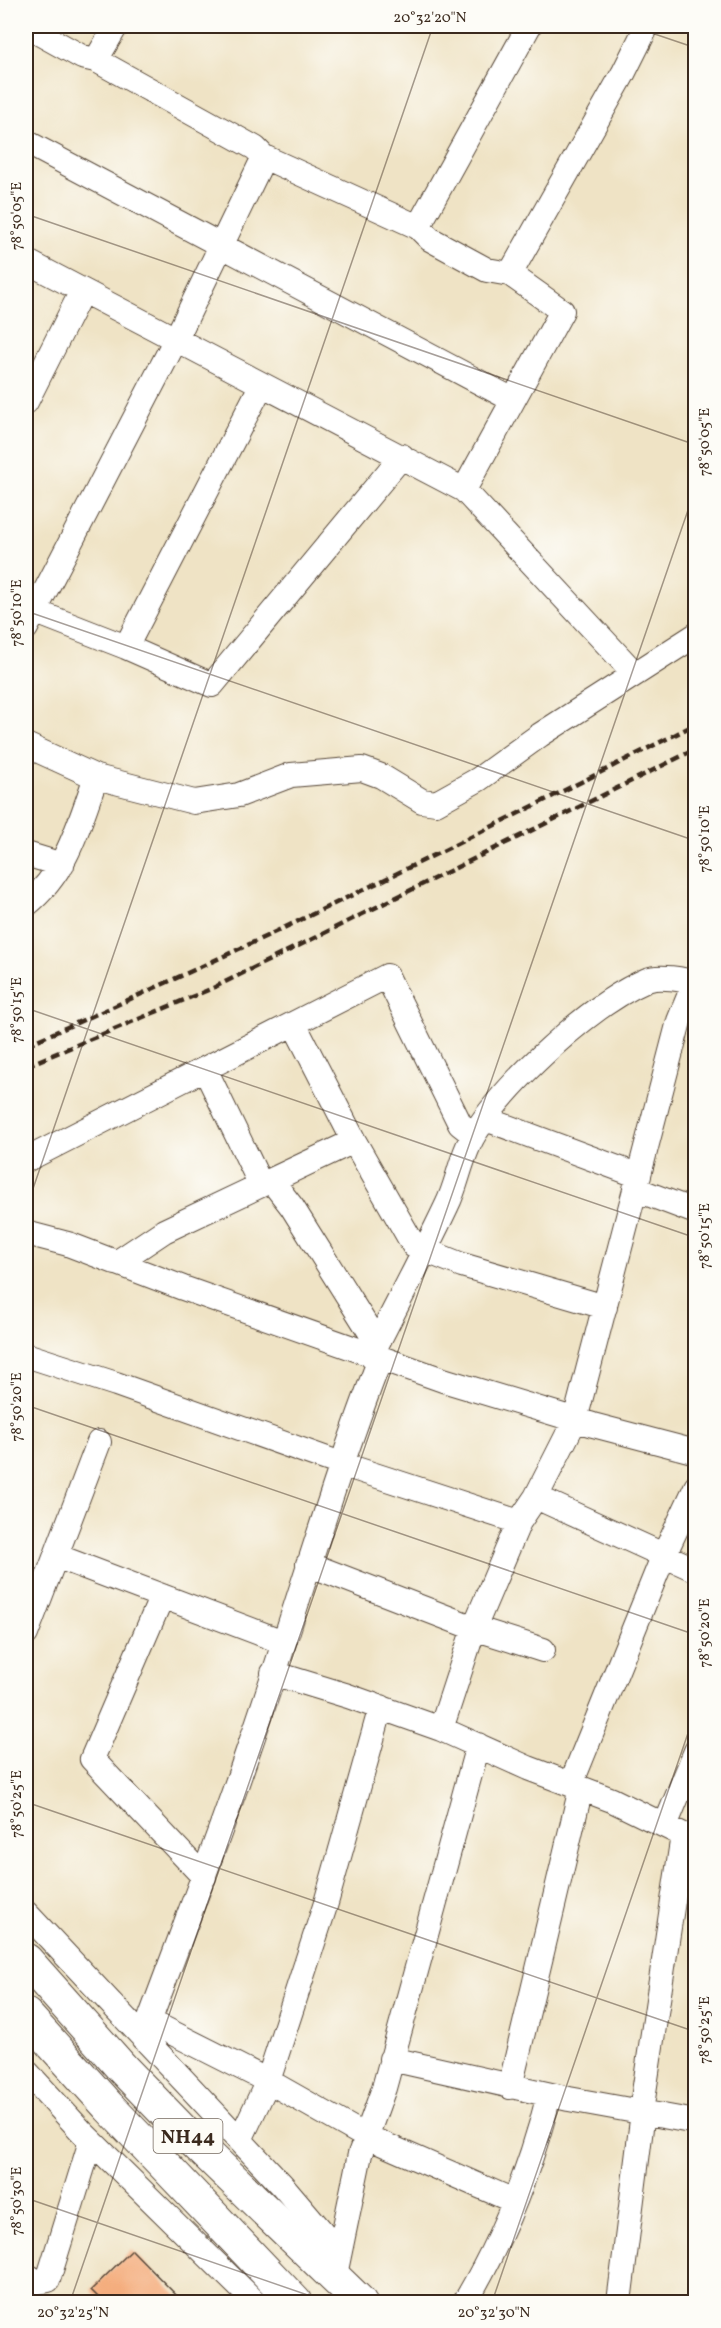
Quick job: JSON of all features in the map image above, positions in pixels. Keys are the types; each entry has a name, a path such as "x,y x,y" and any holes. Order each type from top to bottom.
{"highway":[{"name":"NH44","path":"26,1960 123,2069 183,2131 335,2275 360,2302"},
{"name":"NH44","path":"26,2015 109,2108 295,2302"}],"street":[{"path":"26,26 82,57 96,60 255,148 264,157 418,227 430,239 488,270 510,274 562,310 464,490"},
{"path":"96,60 116,26"},
{"path":"418,227 529,26"},
{"path":"510,274 623,74 647,26"},
{"path":"26,142 513,400"},
{"path":"264,157 176,339 28,616 126,647 212,685 402,456"},
{"path":"26,261 261,386 402,456 464,490 634,674"},
{"path":"26,402 82,291"},
{"path":"126,647 261,386"},
{"path":"26,745 96,777 194,802 239,795 291,775 363,769 381,776 422,801 436,803 479,779 696,635"},
{"path":"26,905 52,880 62,865 69,852 96,777"},
{"path":"26,854 62,865"},
{"path":"26,1160 387,976 460,1124 480,1127 637,1183 696,1212"},
{"path":"146,2030 204,1877 273,1673 376,1352 448,1203 480,1127 501,1098 548,1051 588,1017 648,979 685,980 695,984 679,1021 575,1420 536,1497 519,1522 474,1628 441,1729"},
{"path":"294,1024 354,1141 414,1246 484,1272 605,1307"},
{"path":"205,1069 266,1182 292,1207 376,1352"},
{"path":"116,1263 164,1231 354,1141"},
{"path":"26,1233 68,1244 116,1263 575,1420 695,1450"},
{"path":"26,1355 116,1384 341,1464 519,1522"},
{"path":"26,1630 99,1442"},
{"path":"510,2087 576,1786 663,1557 696,1487"},
{"path":"536,1497 663,1557 696,1570"},
{"path":"56,1556 283,1642"},
{"path":"308,1564 474,1628 543,1650"},
{"path":"162,1596 92,1759 204,1877"},
{"path":"273,1673 381,1707 441,1729 576,1786 681,1834"},
{"path":"240,2140 268,2081 326,1903 381,1707"},
{"path":"335,2275 365,2136 391,2059 478,1745"},
{"path":"619,2302 642,2112 681,1834 696,1751"},
{"path":"26,1913 146,2030 322,2232 335,2275"},
{"path":"146,2030 268,2081 365,2136 514,2201"},
{"path":"391,2059 510,2087 696,2122"},
{"path":"26,2071 91,2141 255,2302"},
{"path":"465,2302 514,2201 536,2149 549,2095"},
{"path":"26,2275 38,2282 48,2280 91,2141"}],"building":[{"path":"132,2250 183,2302 103,2302 91,2290"}],"railway":[{"path":"26,1045 279,930 696,724"},
{"path":"26,1066 213,988 696,749"}]}
